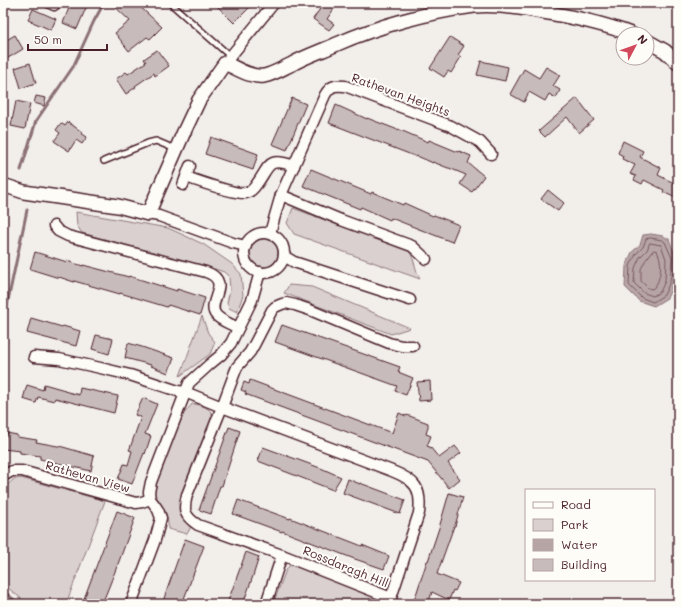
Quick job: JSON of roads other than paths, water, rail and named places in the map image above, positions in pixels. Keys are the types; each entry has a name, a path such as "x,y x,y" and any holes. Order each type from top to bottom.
{"street":[{"path":"50,3 54,5 56,3"},
{"path":"148,214 199,100 228,59 274,3"},
{"path":"228,59 248,74 263,76 271,74 342,42 394,23 474,6 510,6 558,14 615,28"},
{"path":"655,45 665,50 678,63"},
{"name":"Rathevan Heights","path":"270,233 281,195 325,94 328,90 335,86 345,86 451,126 480,142 491,154"},
{"path":"190,166 184,181 238,193 247,193 257,184 270,164 278,161 294,166"},
{"path":"3,185 24,192 118,206 159,216 246,246"},
{"path":"281,195 341,220 412,246 426,259"},
{"path":"54,226 58,231 68,236 212,274 218,280 219,284 214,301 214,314 238,328"},
{"path":"263,232 270,233 283,244 284,256 282,262 273,271 260,272 249,265 246,260 244,254 246,246 251,237 263,232"},
{"path":"284,256 294,262 410,300"},
{"path":"131,604 155,540 160,518 158,510 150,500 149,492 151,482 185,392 189,382 221,355 231,343 252,300 260,272"},
{"name":"Rossdaragh Hill","path":"185,392 222,407 392,471 408,478 414,484 417,488 419,498 419,514 390,601 282,555 198,525 187,516 184,505 187,494 222,407 237,367 253,347 275,307 286,303 295,305 389,343 402,346 413,346"},
{"path":"34,358 59,359 96,367 185,392"},
{"name":"Rathevan View","path":"3,476 12,472 22,471 136,502 150,500"},
{"path":"266,604 282,555"}],"lane":[{"path":"170,3 228,59"},
{"path":"104,161 156,141 176,149"}],"water":[{"path":"651,234 663,236 669,239 676,258 674,283 667,298 654,306 639,301 625,287 626,266 632,252 640,245 643,235"}],"waterway":[{"path":"21,170 36,121 73,67 104,3"},
{"path":"3,331 27,210"},
{"path":"3,591 19,604"}]}
